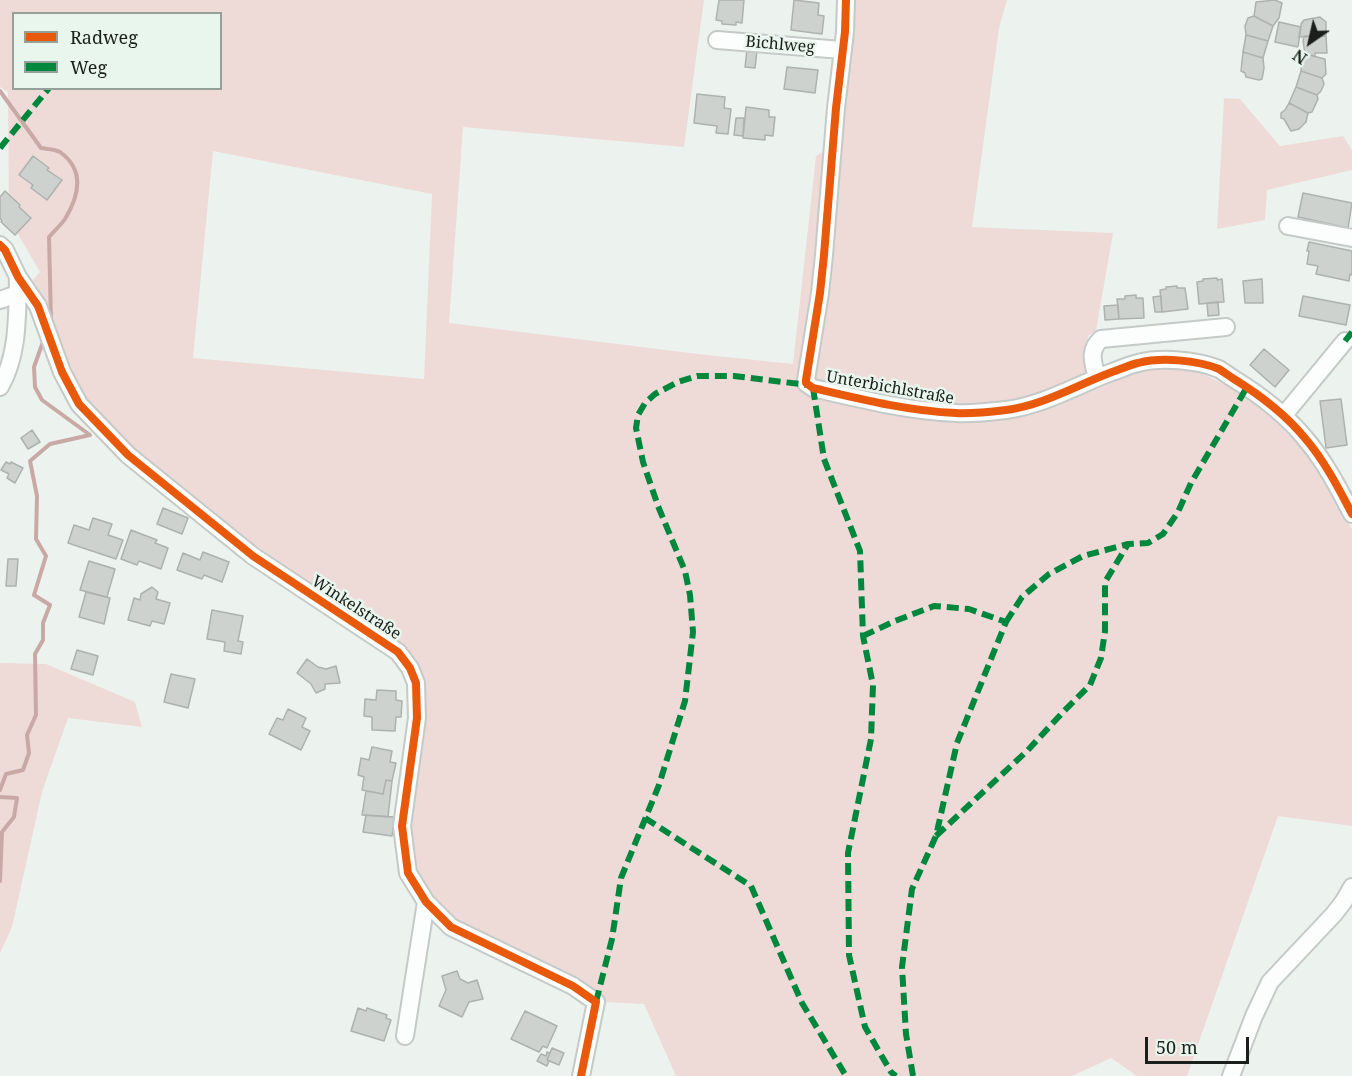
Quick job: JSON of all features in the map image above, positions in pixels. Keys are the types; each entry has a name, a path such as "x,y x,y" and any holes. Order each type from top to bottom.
{"street":[{"name":"Unterbichlstraße","path":"846,0 826,238 806,382 813,388 874,402 957,414 1008,410 1032,405 1137,363 1175,360 1199,364 1219,369 1284,415 1304,436 1319,457 1335,481 1352,514"},
{"name":"Bichlweg","path":"717,40 842,50"},
{"path":"1288,226 1352,238"},
{"name":"Winkelstraße","path":"0,245 38,306 62,372 79,404 128,454 253,556 398,652 410,668 416,683 417,718 402,826 408,873 426,902 451,927 573,986 596,1002 581,1076"},
{"path":"0,387 6,376 16,333 18,277"},
{"path":"0,300 18,294"},
{"path":"1097,378 1093,364 1093,352 1094,345 1101,339 1226,327"},
{"path":"1284,415 1345,341"},
{"path":"1231,1076 1270,982 1334,914 1352,887"},
{"path":"405,1036 426,902"}],"shaded area":[{"path":"0,0 704,0 684,147 463,127 449,323 793,364 816,156 823,152 838,0 1007,0 999,28 972,227 1113,233 1096,331 1088,336 1085,374 1089,389 1137,371 1167,367 1200,373 1234,388 1272,418 1306,453 1328,484 1352,529 1352,826 1278,816 1187,1076 1137,1076 1111,1058 1072,1076 676,1076 644,1004 602,1002 589,985 452,918 431,900 418,877 411,858 408,829 423,717 388,638 249,541 113,432 86,400 63,361 41,293 33,280 40,272 9,219 8,92 0,87","holes":["213,151 432,194 424,379 193,358"]},
{"path":"1224,98 1240,99 1280,146 1343,136 1352,150 1352,170 1267,190 1265,220 1217,229"},
{"path":"0,663 46,664 135,702 142,727 68,718 42,792 12,927 0,953"}],"building":[{"path":"719,0 744,0 742,23 722,24 722,21 716,20"},
{"path":"794,0 819,3 818,15 824,16 822,34 791,30"},
{"path":"1275,0 1282,3 1279,18 1273,26 1254,16 1256,2"},
{"path":"1254,16 1273,26 1268,41 1246,35 1245,26 1248,18"},
{"path":"1320,17 1326,22 1326,36 1299,37 1304,20"},
{"path":"1279,22 1301,27 1298,47 1275,42"},
{"path":"1246,35 1268,41 1263,58 1243,52"},
{"path":"1304,36 1326,36 1327,53 1315,53 1315,56 1305,54"},
{"path":"747,50 757,51 755,68 745,67"},
{"path":"1243,52 1263,58 1262,79 1246,77 1241,71"},
{"path":"1305,54 1325,59 1326,74 1322,78 1301,71 1302,58"},
{"path":"787,67 818,70 815,93 784,89"},
{"path":"1301,71 1322,78 1324,84 1317,95 1296,87"},
{"path":"1296,87 1317,95 1318,99 1312,112 1308,113 1289,103"},
{"path":"697,94 725,97 724,108 731,109 728,134 716,133 717,126 694,123"},
{"path":"1289,103 1308,113 1306,122 1299,129 1291,131 1281,118 1281,113"},
{"path":"746,107 769,110 769,117 775,117 773,136 765,135 765,140 743,138"},
{"path":"736,118 744,118 743,136 734,135"},
{"path":"33,156 49,168 47,170 62,180 47,200 31,188 33,185 19,175"},
{"path":"5,191 31,218 15,235 1,222 0,218 0,197"},
{"path":"1303,193 1352,203 1348,228 1298,217"},
{"path":"1309,242 1352,251 1352,275 1350,274 1349,281 1316,274 1318,266 1307,264"},
{"path":"1217,278 1217,280 1222,279 1224,302 1199,304 1197,282"},
{"path":"1262,279 1263,303 1245,303 1243,281"},
{"path":"1177,286 1177,288 1185,288 1188,309 1162,312 1160,290"},
{"path":"1136,295 1136,298 1143,298 1144,318 1119,319 1117,299"},
{"path":"1161,296 1162,312 1155,312 1153,297"},
{"path":"1303,296 1350,305 1346,325 1299,316"},
{"path":"1218,302 1219,315 1208,316 1207,303"},
{"path":"1118,305 1119,319 1105,320 1104,306"},
{"path":"1264,349 1289,370 1275,387 1250,365"},
{"path":"1341,399 1347,445 1326,448 1320,401"},
{"path":"32,430 40,442 28,449 21,438"},
{"path":"6,462 23,468 15,483 7,478 9,474 1,470"},
{"path":"163,508 188,518 182,534 157,524"},
{"path":"93,518 112,524 108,535 123,540 116,559 68,543 74,525 89,530"},
{"path":"131,530 157,540 155,543 168,548 161,569 139,561 137,565 121,559"},
{"path":"203,552 229,562 222,582 204,575 202,579 177,570 183,553 200,560"},
{"path":"8,559 18,559 16,586 6,586"},
{"path":"89,561 115,569 107,597 80,590"},
{"path":"152,587 158,592 156,599 170,603 164,624 152,621 150,626 128,620 134,598 140,600 141,594"},
{"path":"86,592 110,598 104,624 79,617"},
{"path":"212,610 243,616 238,641 243,642 241,654 224,651 225,642 207,639"},
{"path":"77,650 98,656 93,675 71,669"},
{"path":"307,659 318,667 326,669 336,666 340,683 325,684 325,689 316,693 311,684 297,673"},
{"path":"171,674 195,679 188,708 164,702"},
{"path":"377,690 396,691 396,700 402,701 401,717 396,717 395,731 372,730 372,717 364,716 365,699 376,700"},
{"path":"288,709 306,718 302,727 310,731 301,750 269,734 277,718 283,720"},
{"path":"372,747 392,751 390,762 396,763 392,781 386,780 383,794 362,790 364,777 358,775 361,758 369,760"},
{"path":"386,780 392,781 388,817 362,815 366,791 383,794"},
{"path":"366,815 395,817 392,836 363,832"},
{"path":"457,971 460,979 468,983 477,980 483,999 469,1002 462,1017 439,1006 446,990 442,976"},
{"path":"358,1008 366,1011 367,1008 387,1015 386,1018 391,1020 384,1041 351,1031"},
{"path":"525,1011 557,1026 547,1048 543,1046 539,1052 511,1039"},
{"path":"552,1048 564,1053 559,1065 547,1060"},
{"path":"547,1052 550,1053 547,1066 537,1061 541,1054 546,1056"}],"waterway":[{"path":"0,91 41,148 60,152 68,159 76,175 74,201 63,221 49,237 51,321"},
{"path":"0,790 6,774 23,770 29,753 27,735 36,715 35,654 43,640 43,623 50,605 34,595 46,556 36,539 37,496 30,461 50,444 90,435 42,400 35,387 34,367 44,339"},
{"path":"0,797 17,798 14,817 2,832 0,881"}],"marked path":[{"path":"0,148 47,90"},
{"path":"1345,341 1352,332"},
{"path":"596,1002 612,939 621,878 659,785 685,701 693,632 690,595 685,571 658,506 643,462 636,428 638,415 645,403 655,394 678,382 697,376 734,376 808,385"},
{"path":"1006,622 1022,597 1049,574 1083,556 1128,544 1148,543 1163,534 1178,512 1191,483 1247,387"},
{"path":"813,388 824,459 860,551 863,636 873,685 871,739 848,853 849,955 865,1027 891,1072 896,1076"},
{"path":"936,836 1027,751 1090,685 1101,658 1105,631 1105,582 1128,544"},
{"path":"863,636 934,606 969,609 1006,622 957,743 936,836 912,889 902,967 906,1034 913,1076"},
{"path":"645,818 751,886 802,1003 846,1076"}],"cycle path":[{"path":"846,0 824,255 806,383 813,388 902,407 938,412 974,413 1034,404 1112,372 1147,361 1179,360 1200,363 1221,370 1280,412 1318,455 1352,514"},
{"path":"0,245 38,306 62,372 79,404 128,455 253,556 398,652 410,668 416,683 417,718 402,826 408,873 426,902 451,927 573,986 596,1002 581,1076"}]}
